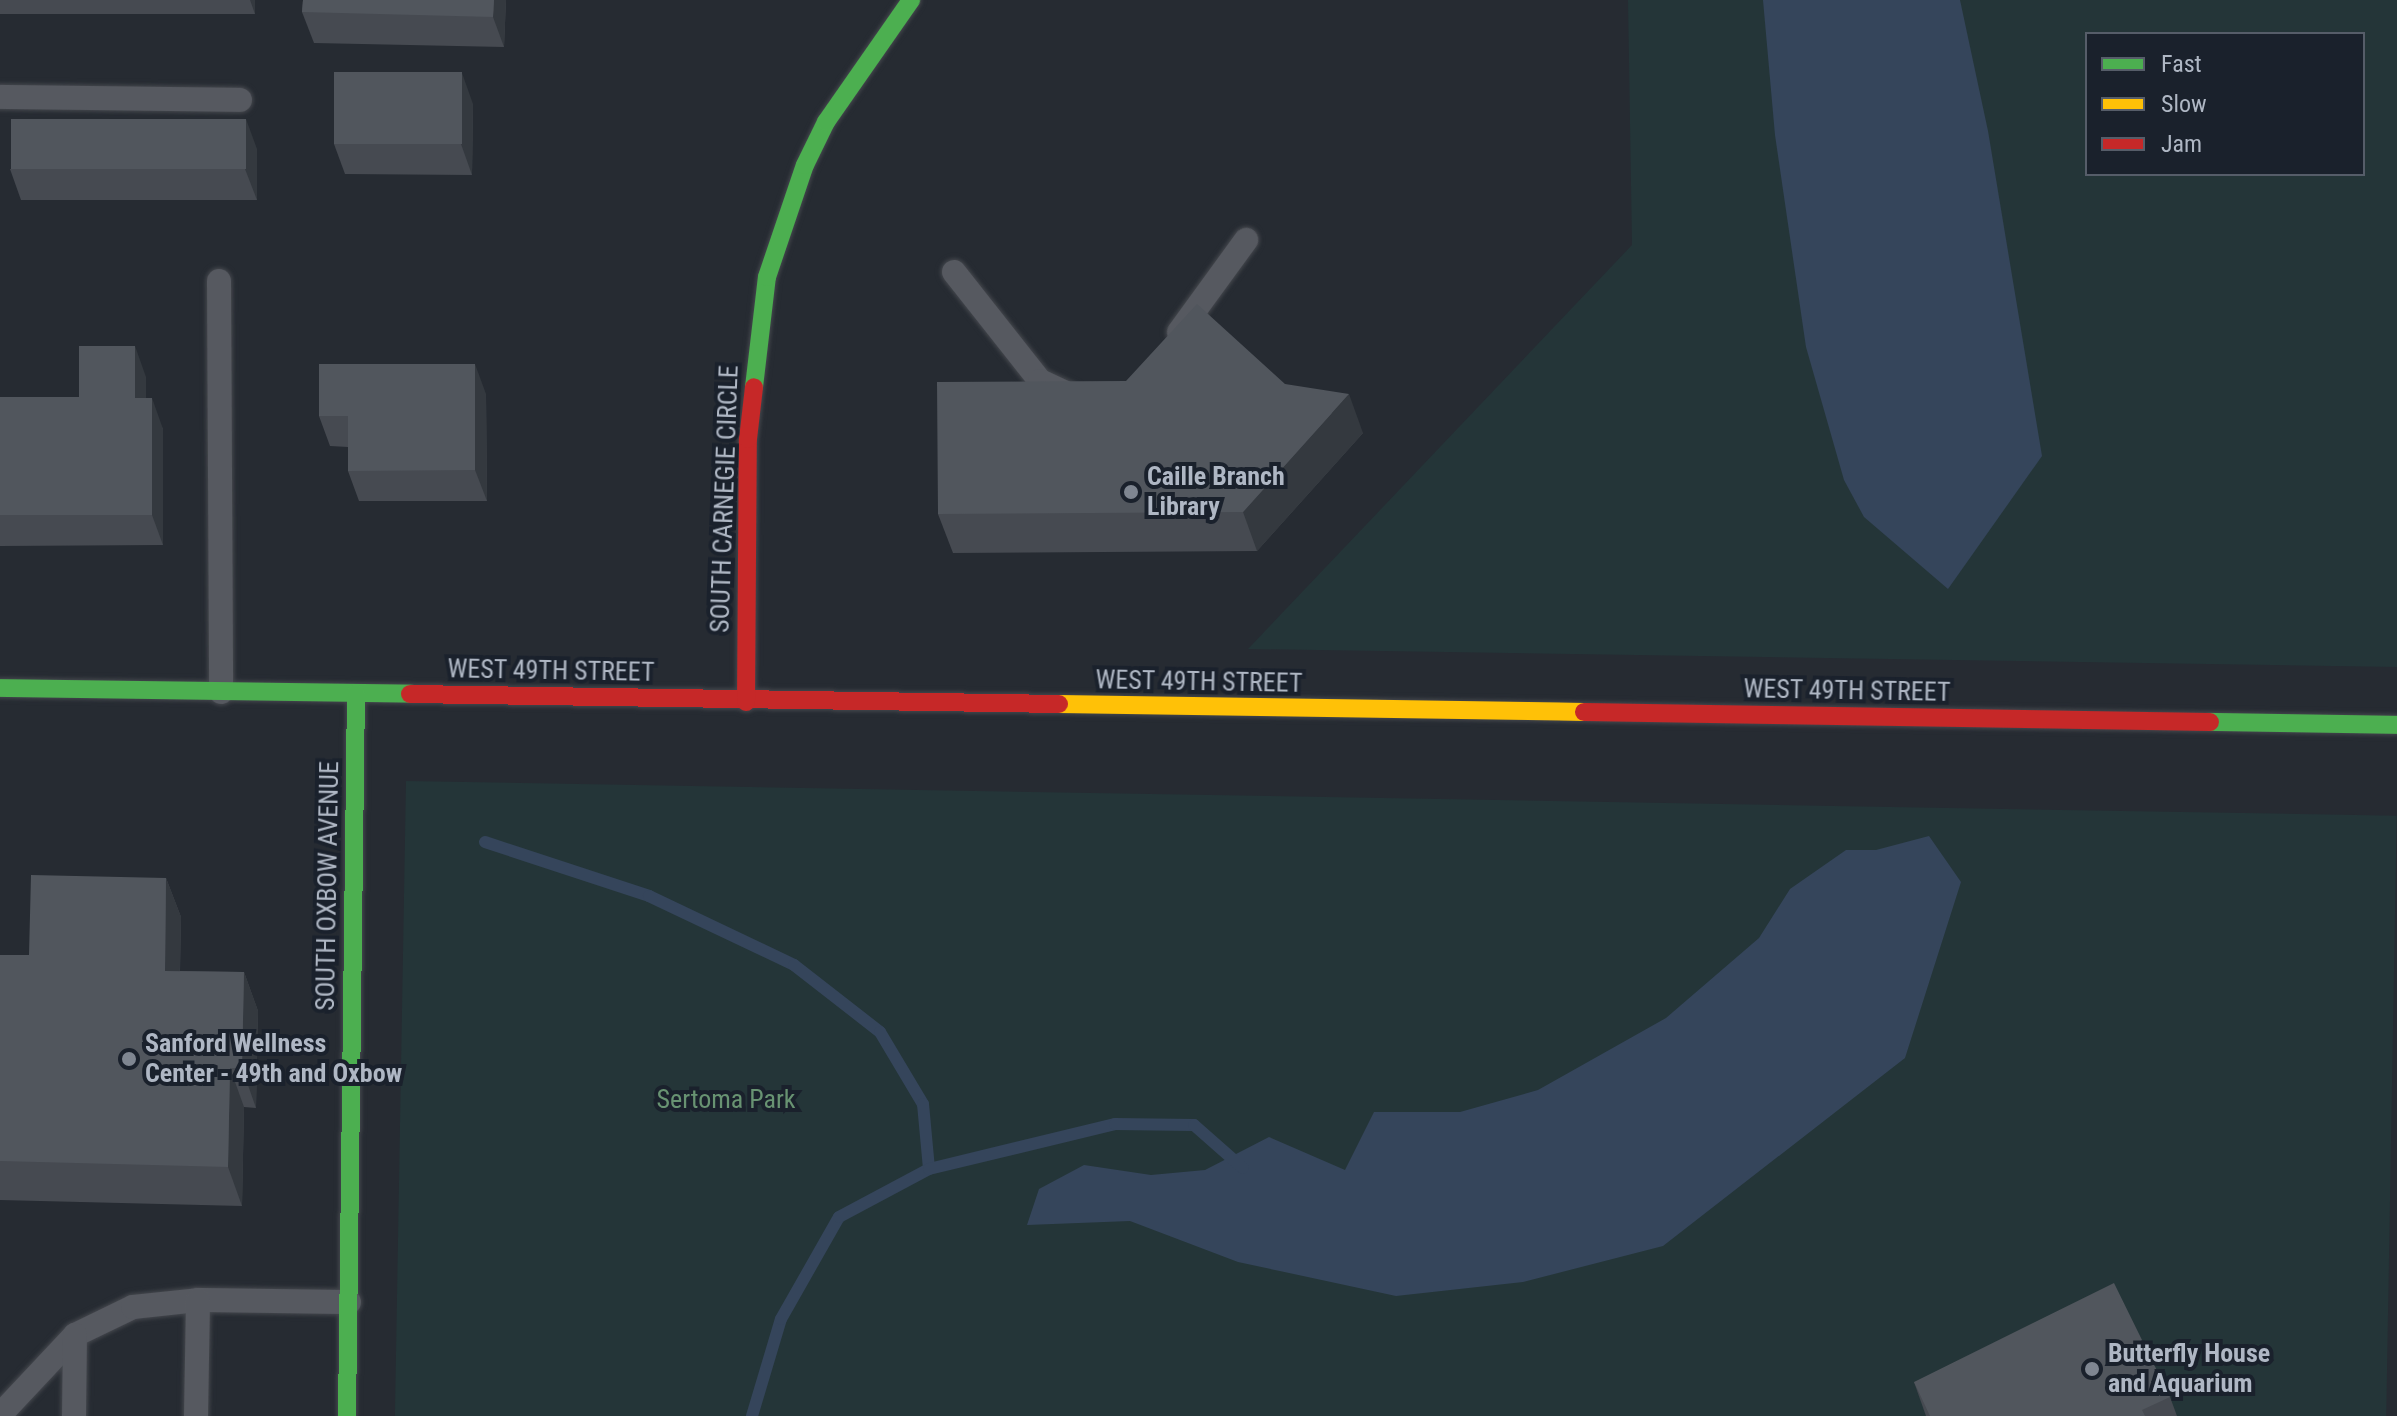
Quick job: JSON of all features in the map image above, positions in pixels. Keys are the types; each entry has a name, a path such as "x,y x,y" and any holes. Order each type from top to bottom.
{"main road":[{"name":"SOUTH CARNEGIE CIRCLE","path":"746,702 748,439 767,277 805,165 826,122 911,0"},
{"name":"WEST 49TH STREET","path":"0,688 746,702 2397,725"},
{"name":"SOUTH OXBOW AVENUE","path":"347,1416 356,693"}],"lane":[{"path":"0,97 240,100"},
{"path":"1164,353 1246,240"},
{"path":"954,272 1040,381 1074,397 1100,395"},
{"path":"219,281 221,692"},
{"path":"196,1416 198,1300"},
{"path":"0,1415 75,1335 133,1307 198,1300 349,1302"},
{"path":"74,1416 75,1335"}],"green space":[{"path":"1628,0 2397,0 2397,667 1248,649 1632,245"},
{"name":"Sertoma Park","path":"406,781 2397,816 2386,1416 395,1416"}],"water":[{"path":"1763,0 1960,0 1988,131 2042,456 1948,589 1864,517 1844,480 1806,347 1775,135"},
{"path":"1929,836 1961,882 1905,1058 1663,1246 1523,1282 1396,1296 1238,1262 1130,1221 1027,1225 1039,1189 1084,1165 1151,1175 1205,1170 1269,1137 1345,1170 1374,1112 1460,1112 1538,1090 1666,1018 1759,938 1790,889 1846,850 1876,850"}],"building":[{"path":"303,0 494,0 493,17 302,12"},
{"path":"334,72 462,72 462,144 334,144"},
{"path":"11,119 246,119 246,169 11,169"},
{"name":"Caille Branch Library","path":"1197,304 1285,384 1349,394 1243,512 938,514 937,382 1126,381"},
{"path":"79,346 135,346 135,398 152,398 152,515 0,515 0,397 79,397"},
{"path":"319,364 475,364 475,470 348,471 348,416 319,416"},
{"name":"Sanford Wellness Center - 49th and Oxbow","path":"31,875 166,878 165,971 244,972 242,1068 230,1068 228,1167 0,1161 0,955 29,955"},
{"path":"2114,1283 2170,1397 2142,1410 2145,1416 1930,1416 1914,1382"}],"waterway":[{"path":"485,842 649,896 794,965 880,1032 923,1104 929,1169"},
{"path":"752,1416 781,1319 839,1217 929,1169 1115,1124 1194,1125 1243,1168"}],"traffic: fast":[{"path":"754,387 767,277 805,165 826,122 911,0"},
{"path":"0,688 410,694"},
{"path":"347,1416 356,693"},
{"path":"2210,722 2397,725"}],"traffic: slow":[{"path":"1059,704 1584,712"}],"traffic: jam":[{"path":"746,702 748,439 754,387"},
{"path":"410,694 1059,704"},
{"path":"1584,712 2210,722"}],"place":[{"name":"Caille Branch Library","path":"1131,492"},
{"name":"Sanford Wellness Center - 49th and Oxbow","path":"129,1059"},
{"name":"Butterfly House and Aquarium","path":"2092,1369"}]}
